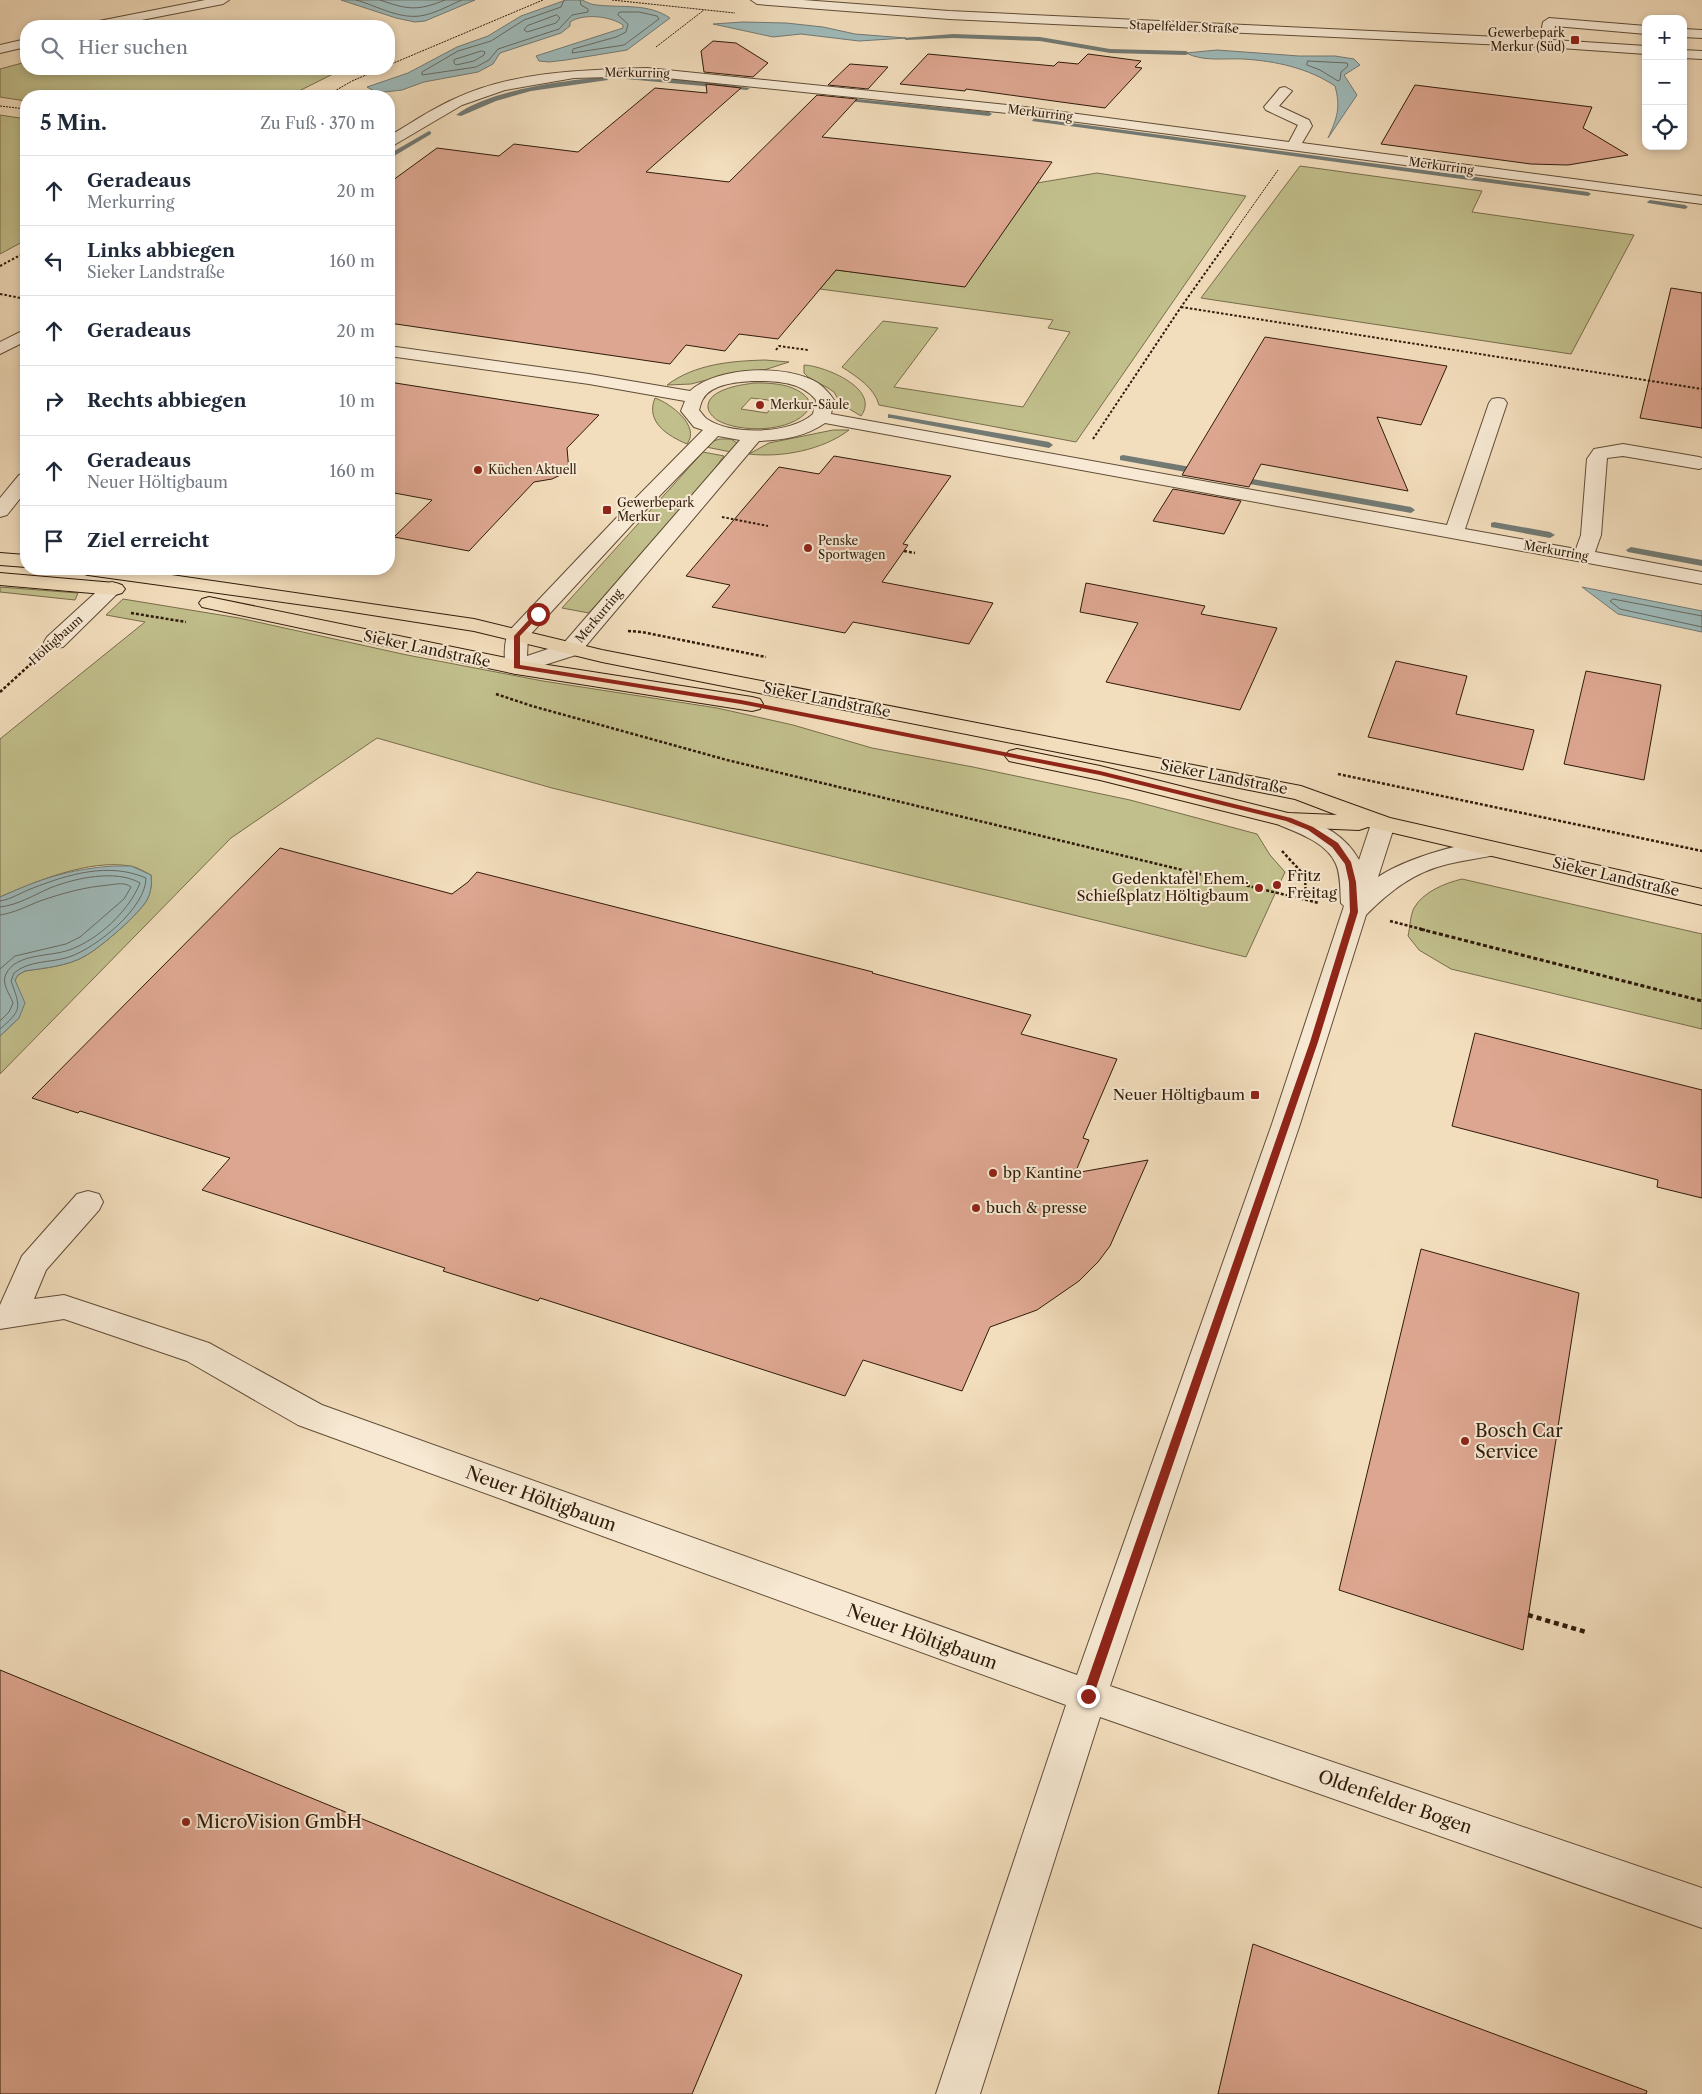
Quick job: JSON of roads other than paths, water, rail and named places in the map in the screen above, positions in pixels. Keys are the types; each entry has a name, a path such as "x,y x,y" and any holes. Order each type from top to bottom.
{"main road":[{"path":"0,559 20,561"},
{"name":"Sieker Landstraße","path":"132,575 378,609 474,625 571,649 1301,792 1383,824 1702,897"},
{"name":"Sieker Landstraße","path":"0,579 112,588 253,611 409,646 516,667 741,702 1100,773 1288,820 1383,824"}],"street":[{"path":"111,20 223,0"},
{"name":"Stapelfelder Straße","path":"757,0 1007,19 1642,49"},
{"path":"1546,43 1549,22 1642,30"},
{"path":"1687,33 1702,34"},
{"path":"0,50 20,45"},
{"path":"1687,48 1702,50"},
{"path":"1687,54 1702,55"},
{"name":"Merkurring","path":"395,138 457,102 489,90 556,76 626,71 698,76 1017,110 1702,200"},
{"path":"1285,91 1270,107 1304,122 1306,126 1294,146"},
{"path":"0,349 20,337"},
{"path":"395,352 589,379 694,397"},
{"path":"754,376 783,378 804,384 819,392 825,400 826,406 820,417 808,426 791,432 753,436 714,430 693,416 690,406 694,397 706,387 730,379 754,376"},
{"path":"1454,533 1498,403"},
{"name":"Merkurring","path":"820,417 1702,578"},
{"path":"516,667 517,636 629,516 714,430"},
{"name":"Merkurring","path":"516,667 571,649 753,436"},
{"path":"1584,556 1591,535 1596,459 1601,453 1623,450 1699,463"},
{"path":"4,506 20,487"},
{"name":"Höltigbaum","path":"55,642 112,588"},
{"path":"1288,820 1310,828 1335,845 1348,864 1352,882 1354,912"},
{"path":"958,2094 1088,1696 1286,1124 1383,824"},
{"path":"1354,912 1385,883 1400,874 1444,858 1490,848"},
{"path":"6,1316 33,1264 88,1202"},
{"name":"Neuer Höltigbaum","path":"6,1316 64,1308 198,1352 310,1415 1088,1696"},
{"name":"Oldenfelder Bogen","path":"1088,1696 1702,1908"}],"water":[{"path":"341,0 475,0 425,21 415,22 396,18"},
{"path":"566,0 582,0 595,5 644,8 662,13 670,18 627,50 566,60 539,61 536,56 623,28 623,25 611,19 582,17 570,22 570,26 561,33 500,53 493,64 478,72 424,82 402,90 372,90 367,87 408,73 457,47 488,36 521,16"},
{"path":"743,22 786,23 823,27 855,34 906,38 859,41 801,34 773,37 713,24"},
{"path":"1217,50 1299,56 1335,56 1354,59 1360,65 1344,75 1357,95 1328,138 1334,125 1338,107 1335,86 1314,74 1291,66 1243,59 1207,59 1186,53"},
{"path":"1582,587 1702,611 1702,632 1618,614"},
{"path":"113,866 131,866 151,875 148,898 120,929 85,956 64,964 25,971 18,975 15,980 25,1003 19,1018 0,1036 0,897 28,885 68,872"}],"waterway":[{"path":"906,38 953,36 1040,39 1110,51 1186,53"},
{"path":"628,78 747,88"},
{"path":"459,115 494,100 530,89 606,79"},
{"path":"839,98 989,114"},
{"path":"1034,120 1588,194"},
{"path":"395,153 429,133"},
{"path":"1650,202 1685,207"},
{"path":"891,416 1049,445"},
{"path":"1123,458 1202,472"},
{"path":"1236,479 1411,510"},
{"path":"1494,525 1550,535"},
{"path":"1631,550 1702,563"}],"place":[{"name":"Gewerbepark Merkur (Süd)","path":"1575,40"},
{"name":"Merkur-Säule","path":"760,405"},
{"name":"Küchen Aktuell","path":"478,470"},
{"name":"Gewerbepark Merkur","path":"607,510"},
{"name":"Penske Sportwagen","path":"808,548"},
{"name":"Fritz Freitag","path":"1277,885"},
{"name":"Gedenktafel Ehem. Schießplatz Höltigbaum","path":"1259,888"},
{"name":"Neuer Höltigbaum","path":"1255,1095"},
{"name":"bp Kantine","path":"993,1173"},
{"name":"buch & presse","path":"976,1208"},
{"name":"Bosch Car Service","path":"1465,1441"},
{"name":"MicroVision GmbH","path":"186,1822"}]}
